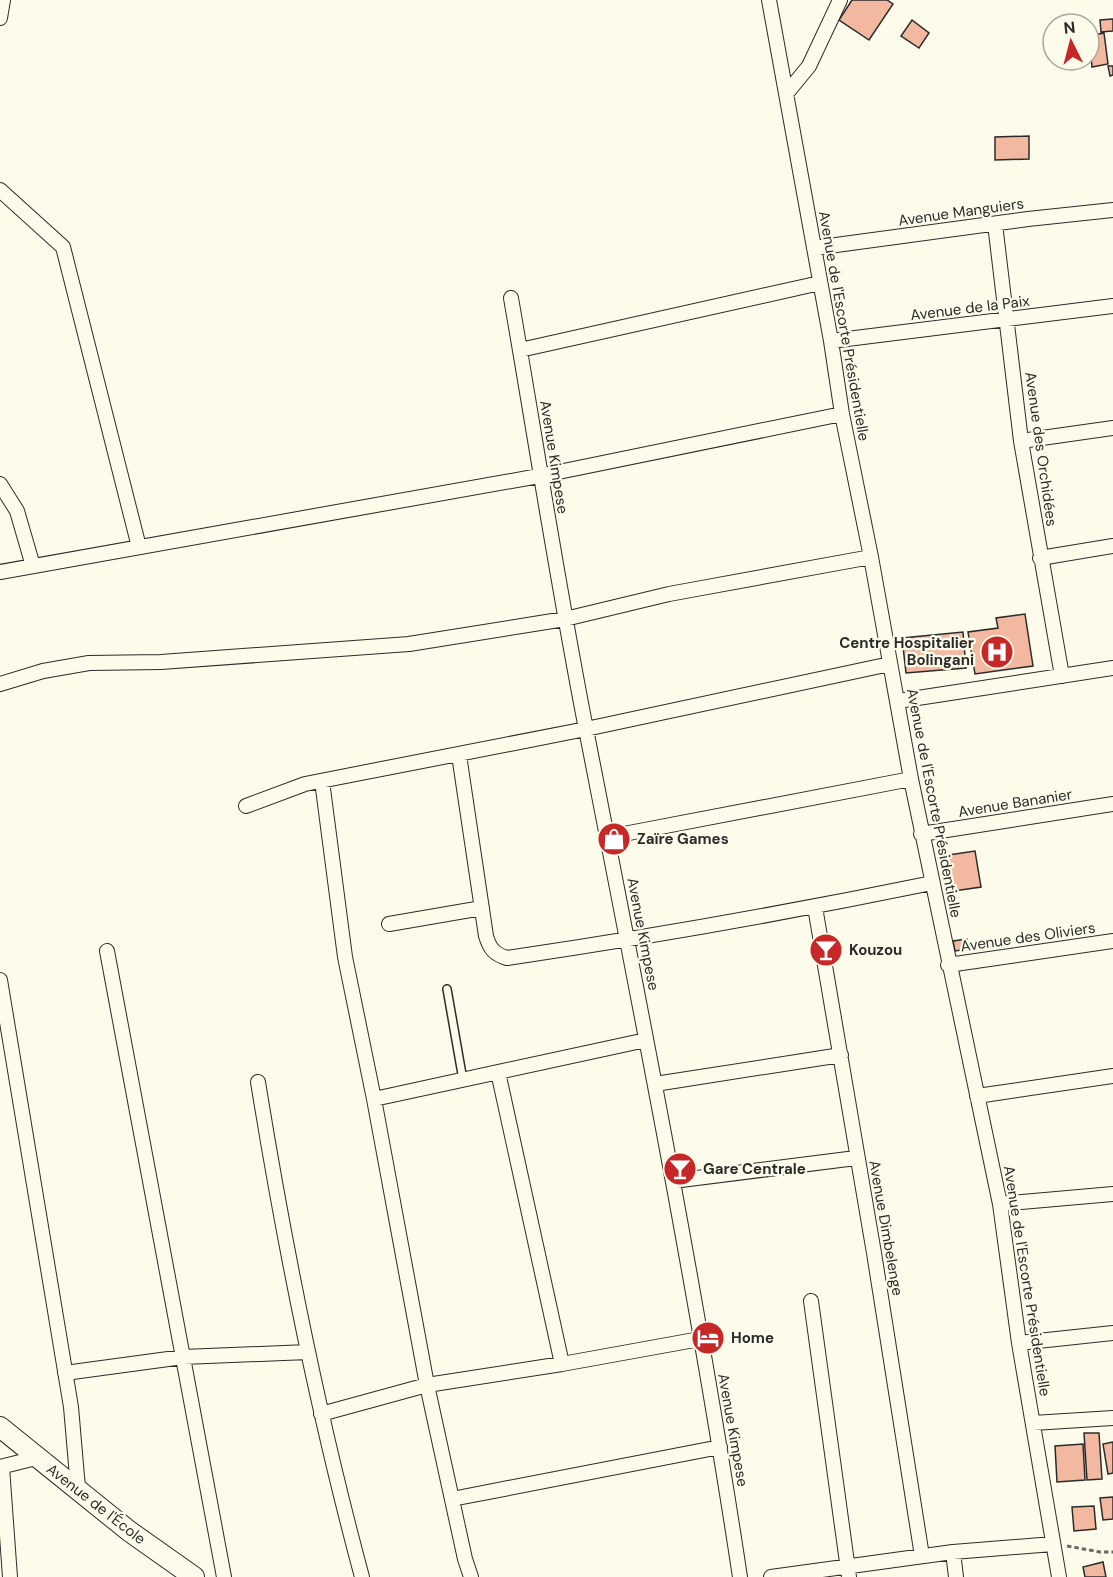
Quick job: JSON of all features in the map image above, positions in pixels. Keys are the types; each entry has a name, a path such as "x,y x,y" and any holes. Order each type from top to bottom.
{"main road":[{"name":"Avenue de l'École","path":"0,1427 129,1531 194,1577"}],"street":[{"path":"0,18 3,0"},
{"name":"Avenue de l'Escorte Présidentielle","path":"769,0 831,341 842,414 871,557 921,834 1000,1204 1019,1343 1059,1577"},
{"path":"786,94 809,66 840,0"},
{"path":"0,190 63,247 139,547"},
{"name":"Avenue Manguiers","path":"814,248 1113,210"},
{"name":"Avenue des Orchidées","path":"995,224 1022,441 1040,558 1062,676"},
{"path":"520,350 820,283"},
{"name":"Avenue Kimpese","path":"511,298 539,476 565,619 673,1181 720,1447 740,1577"},
{"name":"Avenue de la Paix","path":"831,341 1113,306"},
{"path":"0,572 539,476 842,414"},
{"path":"1022,441 1113,428"},
{"path":"0,484 17,511 33,566"},
{"path":"1040,558 1113,546"},
{"path":"0,684 43,671 89,663 161,662 409,644 565,619 669,594 871,557"},
{"path":"246,806 305,784 586,729 890,664"},
{"path":"898,701 1113,668"},
{"path":"459,755 490,948 497,955 507,958 627,940 815,907 932,883"},
{"path":"608,837 911,779"},
{"path":"322,781 345,957 427,1385 471,1577"},
{"name":"Avenue Bananier","path":"921,834 1113,804"},
{"name":"Avenue Dimbelenge","path":"815,907 841,1055 856,1158 876,1264 922,1556"},
{"path":"388,924 482,908"},
{"name":"Avenue des Oliviers","path":"948,965 1113,941"},
{"path":"106,951 224,1577"},
{"path":"0,980 71,1407 78,1488"},
{"path":"374,1099 646,1040"},
{"path":"655,1084 841,1055"},
{"path":"498,1072 562,1364"},
{"path":"976,1096 1113,1076"},
{"path":"258,1082 279,1212 321,1414 339,1493 362,1577"},
{"path":"673,1181 856,1158"},
{"path":"1000,1204 1113,1194"},
{"path":"811,1301 848,1571"},
{"path":"1019,1343 1113,1333"},
{"path":"321,1414 427,1385 700,1339"},
{"path":"65,1373 183,1357 308,1352"},
{"path":"1033,1423 1113,1418"},
{"path":"452,1499 720,1447"},
{"path":"10,1577 1,1467 36,1458"},
{"path":"771,1577 848,1571 953,1552 1053,1544"},
{"path":"953,1552 956,1577"}],"lane":[{"path":"447,989 463,1080"}],"path":[{"path":"1053,1544 1113,1552"}],"building":[{"path":"852,0 887,0 893,4 869,40 839,20"},
{"path":"1113,19 1113,31 1101,32 1101,20"},
{"path":"912,20 929,33 919,48 901,36"},
{"path":"1104,33 1108,64 1101,65 1101,34"},
{"path":"1108,66 1113,66 1113,75 1110,76"},
{"path":"1029,136 1029,159 995,160 995,137"},
{"path":"1025,614 1033,666 975,674 968,632 998,628 996,618"},
{"path":"963,632 966,668 906,673 902,638"},
{"path":"975,851 981,887 947,892 942,856"},
{"path":"967,939 968,949 955,951 953,941"},
{"path":"1084,1433 1099,1433 1102,1479 1087,1480"},
{"path":"1113,1442 1113,1473 1108,1474 1103,1444"},
{"path":"1083,1444 1085,1480 1057,1482 1055,1446"},
{"path":"1113,1497 1113,1519 1103,1520 1100,1498"},
{"path":"1094,1506 1096,1529 1074,1531 1072,1507"},
{"path":"1103,1562 1106,1577 1085,1577 1083,1567"}],"place":[{"name":"Centre Hospitalier Bolingani","path":"997,652"},
{"name":"Zaïre Games","path":"614,839"},
{"name":"Kouzou","path":"826,950"},
{"name":"Gare Centrale","path":"680,1169"},
{"name":"Home","path":"708,1338"}]}
